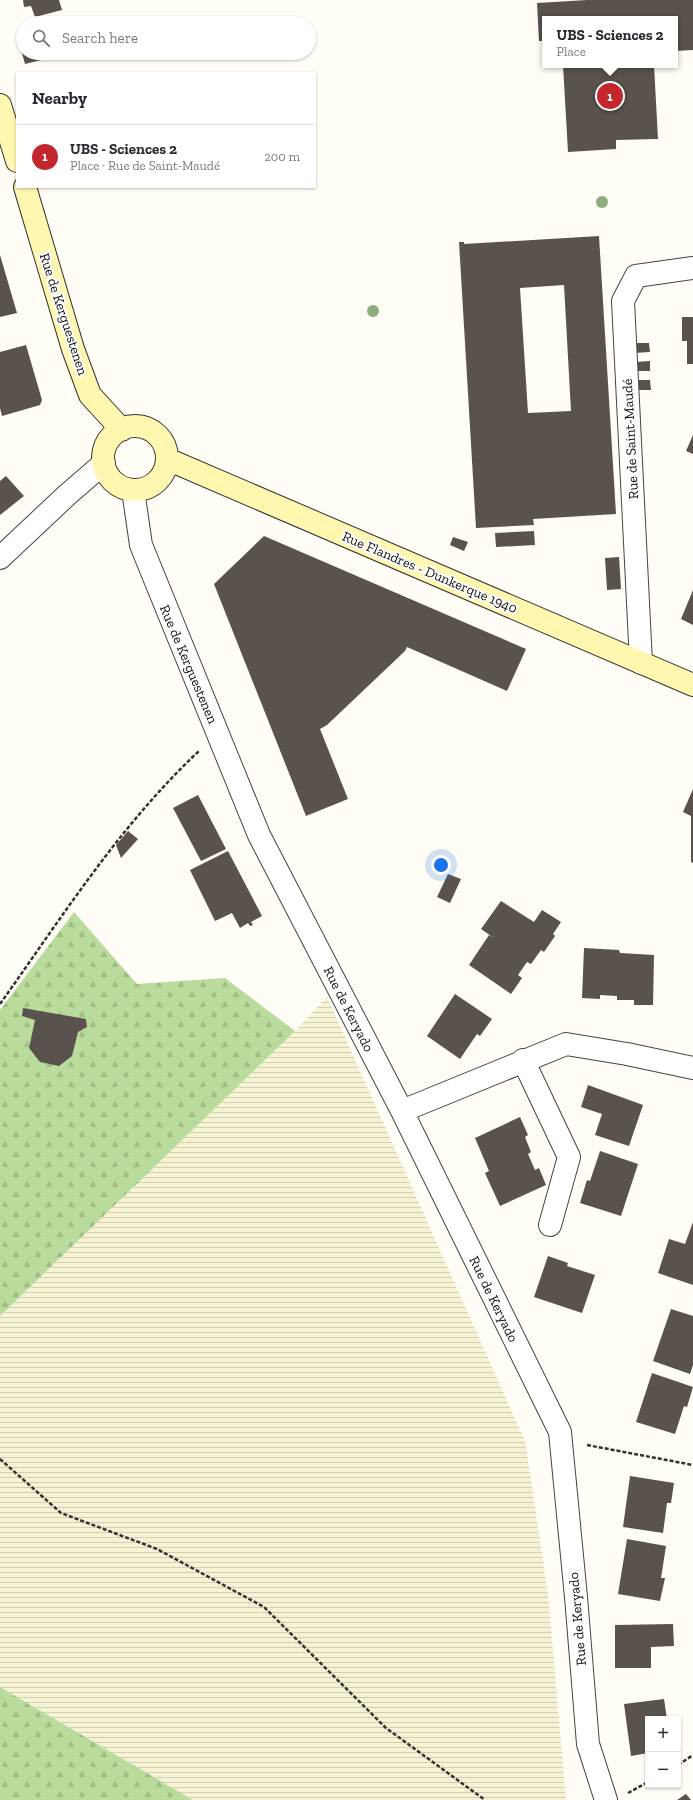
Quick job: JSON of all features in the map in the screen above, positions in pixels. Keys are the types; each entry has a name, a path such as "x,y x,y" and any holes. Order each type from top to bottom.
{"street":[{"path":"0,104 16,158"},
{"name":"Rue de Kerguestenen","path":"25,188 73,349 90,395 122,430"},
{"name":"Rue de Saint-Maudé","path":"641,663 623,301 636,276 693,268"},
{"path":"132,427 143,427 153,432 161,439 166,449 167,460 163,474 152,485 143,489 133,490 123,488 114,482 107,474 104,463 104,453 107,444 113,436 122,430 132,427"},
{"name":"Rue Flandres - Dunkerque 1940","path":"167,460 693,685"},
{"path":"0,558 67,495 104,463"},
{"name":"Rue de Kerguestenen","path":"133,490 141,545 258,835"},
{"name":"Rue de Keryado","path":"258,835 402,1111 560,1432 588,1744 614,1798"},
{"path":"402,1111 566,1044 627,1054 693,1068"},
{"path":"524,1060 569,1157 550,1225"}],"path":[{"path":"0,1004 111,847 183,766 218,733"},
{"path":"561,1440 693,1465"},
{"path":"0,1459 61,1513 157,1549 264,1607 386,1728 485,1800"},
{"path":"681,1763 693,1755"},
{"path":"614,1798 645,1783"}],"shaded area":[{"path":"327,997 525,1441 548,1594 566,1800 193,1800 0,1687 0,1316 295,1031"}],"green space":[{"path":"74,912 137,984 225,978 295,1031 0,1316 0,1010"},
{"path":"0,1687 193,1800 0,1800"}],"building":[{"path":"23,0 59,0 62,10 35,16 31,6 24,7"},
{"path":"587,0 693,0 693,50 678,51 678,16 542,16 542,41 539,41 537,3"},
{"path":"24,60 41,60 25,64"},
{"path":"563,68 654,68 658,139 616,140 616,149 568,152"},
{"path":"599,236 616,514 533,519 534,525 476,528 459,242 464,242 464,244","holes":["564,285 571,411 528,413 520,288"]},
{"path":"0,255 17,313 0,317"},
{"path":"682,317 693,317 693,364 687,364 687,341 682,341"},
{"path":"634,343 649,343 650,352 634,353"},
{"path":"26,345 42,400 40,405 2,416 0,408 0,352"},
{"path":"650,361 650,371 635,371 635,362"},
{"path":"635,380 650,380 651,390 636,390"},
{"path":"693,435 693,454 686,451"},
{"path":"6,476 24,496 0,515 0,481"},
{"path":"534,531 535,545 496,547 495,533"},
{"path":"264,536 526,649 507,691 407,647 405,651 327,725 320,729 348,799 306,816 214,584"},
{"path":"453,537 468,542 464,551 450,545"},
{"path":"619,557 621,589 607,590 605,558"},
{"path":"693,590 693,625 681,619"},
{"path":"693,789 693,863 691,862 691,816 683,812"},
{"path":"198,795 226,849 201,861 173,808"},
{"path":"128,831 138,839 121,858 116,845"},
{"path":"228,851 262,916 251,922 253,925 250,926 248,923 240,928 232,913 215,921 190,870"},
{"path":"448,874 461,879 450,903 437,897"},
{"path":"501,901 534,922 542,910 561,922 553,934 555,936 544,952 541,950 531,964 527,962 518,975 522,978 511,994 469,965 489,935 494,938 481,929"},
{"path":"584,948 619,950 620,953 654,955 653,1005 634,1005 634,1000 617,1000 617,996 600,995 600,999 582,998"},
{"path":"455,994 492,1019 480,1036 477,1034 460,1059 427,1036"},
{"path":"23,1008 86,1019 87,1027 78,1032 72,1056 59,1066 40,1062 29,1048 35,1020 22,1016"},
{"path":"588,1085 643,1105 629,1146 595,1135 602,1114 581,1107"},
{"path":"520,1117 528,1135 525,1137 531,1152 528,1154 535,1170 539,1168 546,1185 500,1206 485,1173 489,1171 475,1138"},
{"path":"600,1151 638,1164 621,1216 580,1203 587,1180 590,1181"},
{"path":"693,1222 693,1285 658,1273 669,1239 685,1244"},
{"path":"548,1256 568,1263 567,1266 595,1275 582,1313 534,1297"},
{"path":"671,1309 693,1316 693,1365 690,1374 653,1361"},
{"path":"652,1373 693,1387 687,1407 684,1406 675,1434 636,1422"},
{"path":"630,1476 674,1483 671,1503 667,1503 663,1533 623,1527"},
{"path":"627,1539 666,1546 661,1578 665,1578 660,1601 618,1594"},
{"path":"673,1624 674,1646 651,1647 651,1668 615,1668 615,1625"},
{"path":"664,1699 667,1716 645,1716 645,1754 631,1756 624,1704"},
{"path":"686,1794 691,1800 677,1800"}],"place":[{"name":"UBS - Sciences 2","path":"610,96"}]}
